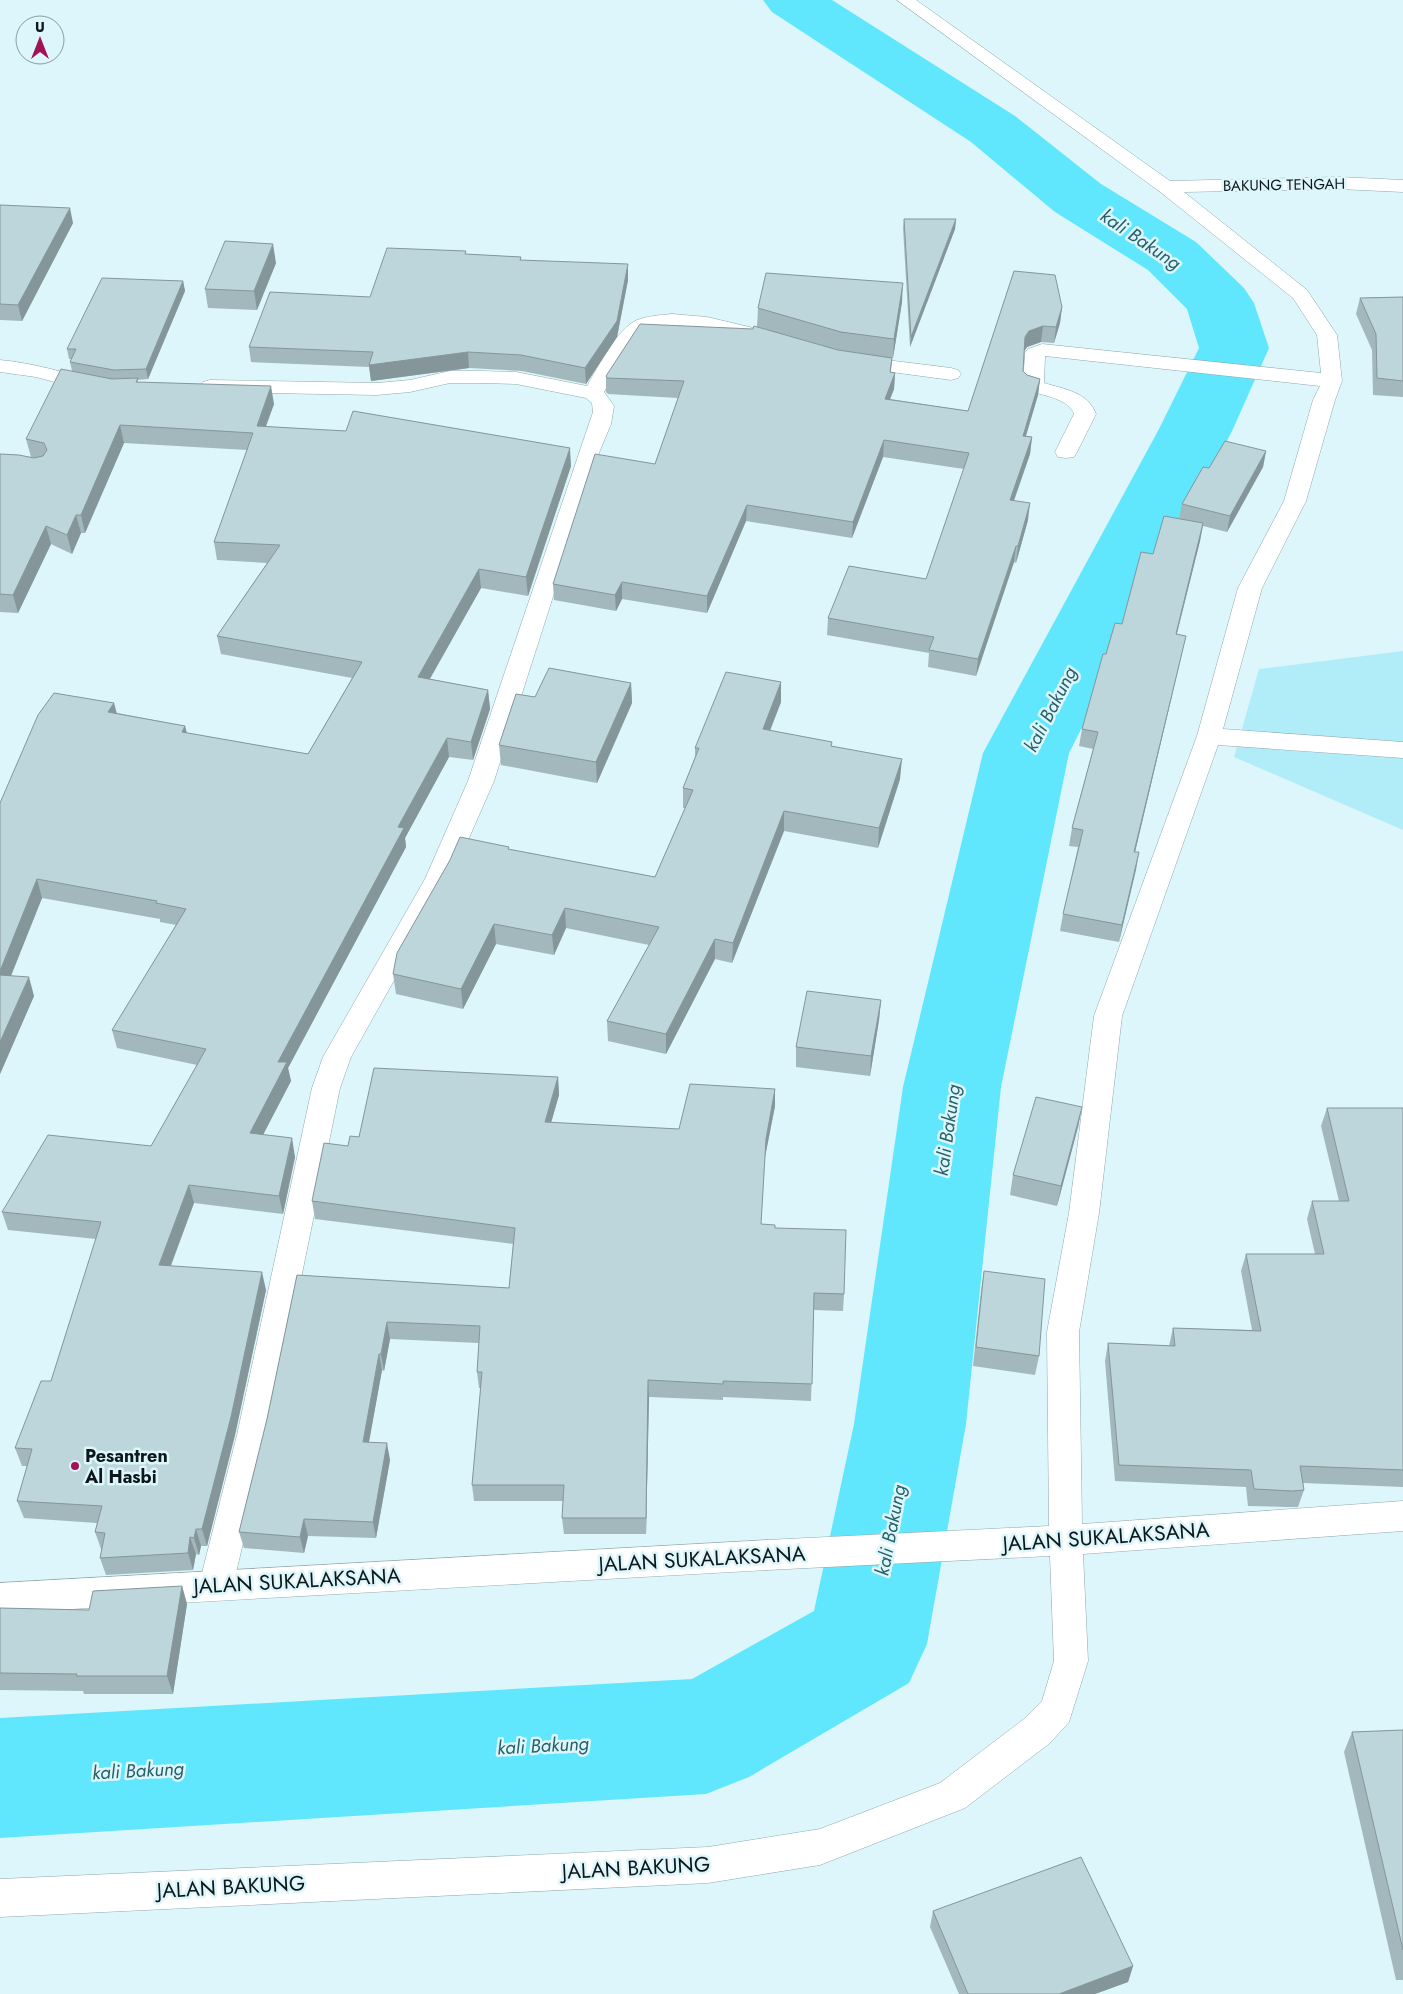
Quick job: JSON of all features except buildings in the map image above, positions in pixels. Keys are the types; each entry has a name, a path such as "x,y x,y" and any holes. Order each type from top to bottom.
{"street":[{"path":"905,0 1166,187 1300,294 1327,335 1332,380 1056,351 1042,350 1035,352 1033,386 1072,398 1084,408 1085,414 1066,452"},
{"name":"BAKUNG TENGAH","path":"1166,187 1339,183 1403,186"},
{"path":"593,393 629,337 642,325 668,320 725,325 791,344"},
{"path":"838,359 951,374"},
{"path":"0,366 23,367 85,384 117,389"},
{"path":"190,387 218,385 377,389 410,386 450,377 480,376 516,378 593,393 600,399 603,406 602,417 588,453 481,781 438,879 337,1057 326,1088 253,1435 216,1585"},
{"name":"JALAN BAKUNG","path":"0,1898 708,1865 820,1847 952,1796 1037,1731 1057,1710 1072,1661 1066,1540 1063,1332 1084,1213 1108,1016 1208,736 1250,588 1295,501 1324,400 1332,380"},
{"path":"1208,736 1403,750"},
{"name":"JALAN SUKALAKSANA","path":"0,1598 767,1555 996,1545 1403,1516"}],"shaded area":[{"path":"1403,651 1403,830 1234,757 1259,669"}],"waterway":[{"name":"kali Bakung","path":"0,1778 706,1736 867,1644 910,1424 952,1087 1026,753 1196,429 1234,348 1220,303 1172,256 1078,198 993,129 792,0"}],"place":[{"name":"Pesantren Al Hasbi","path":"75,1466"}]}
